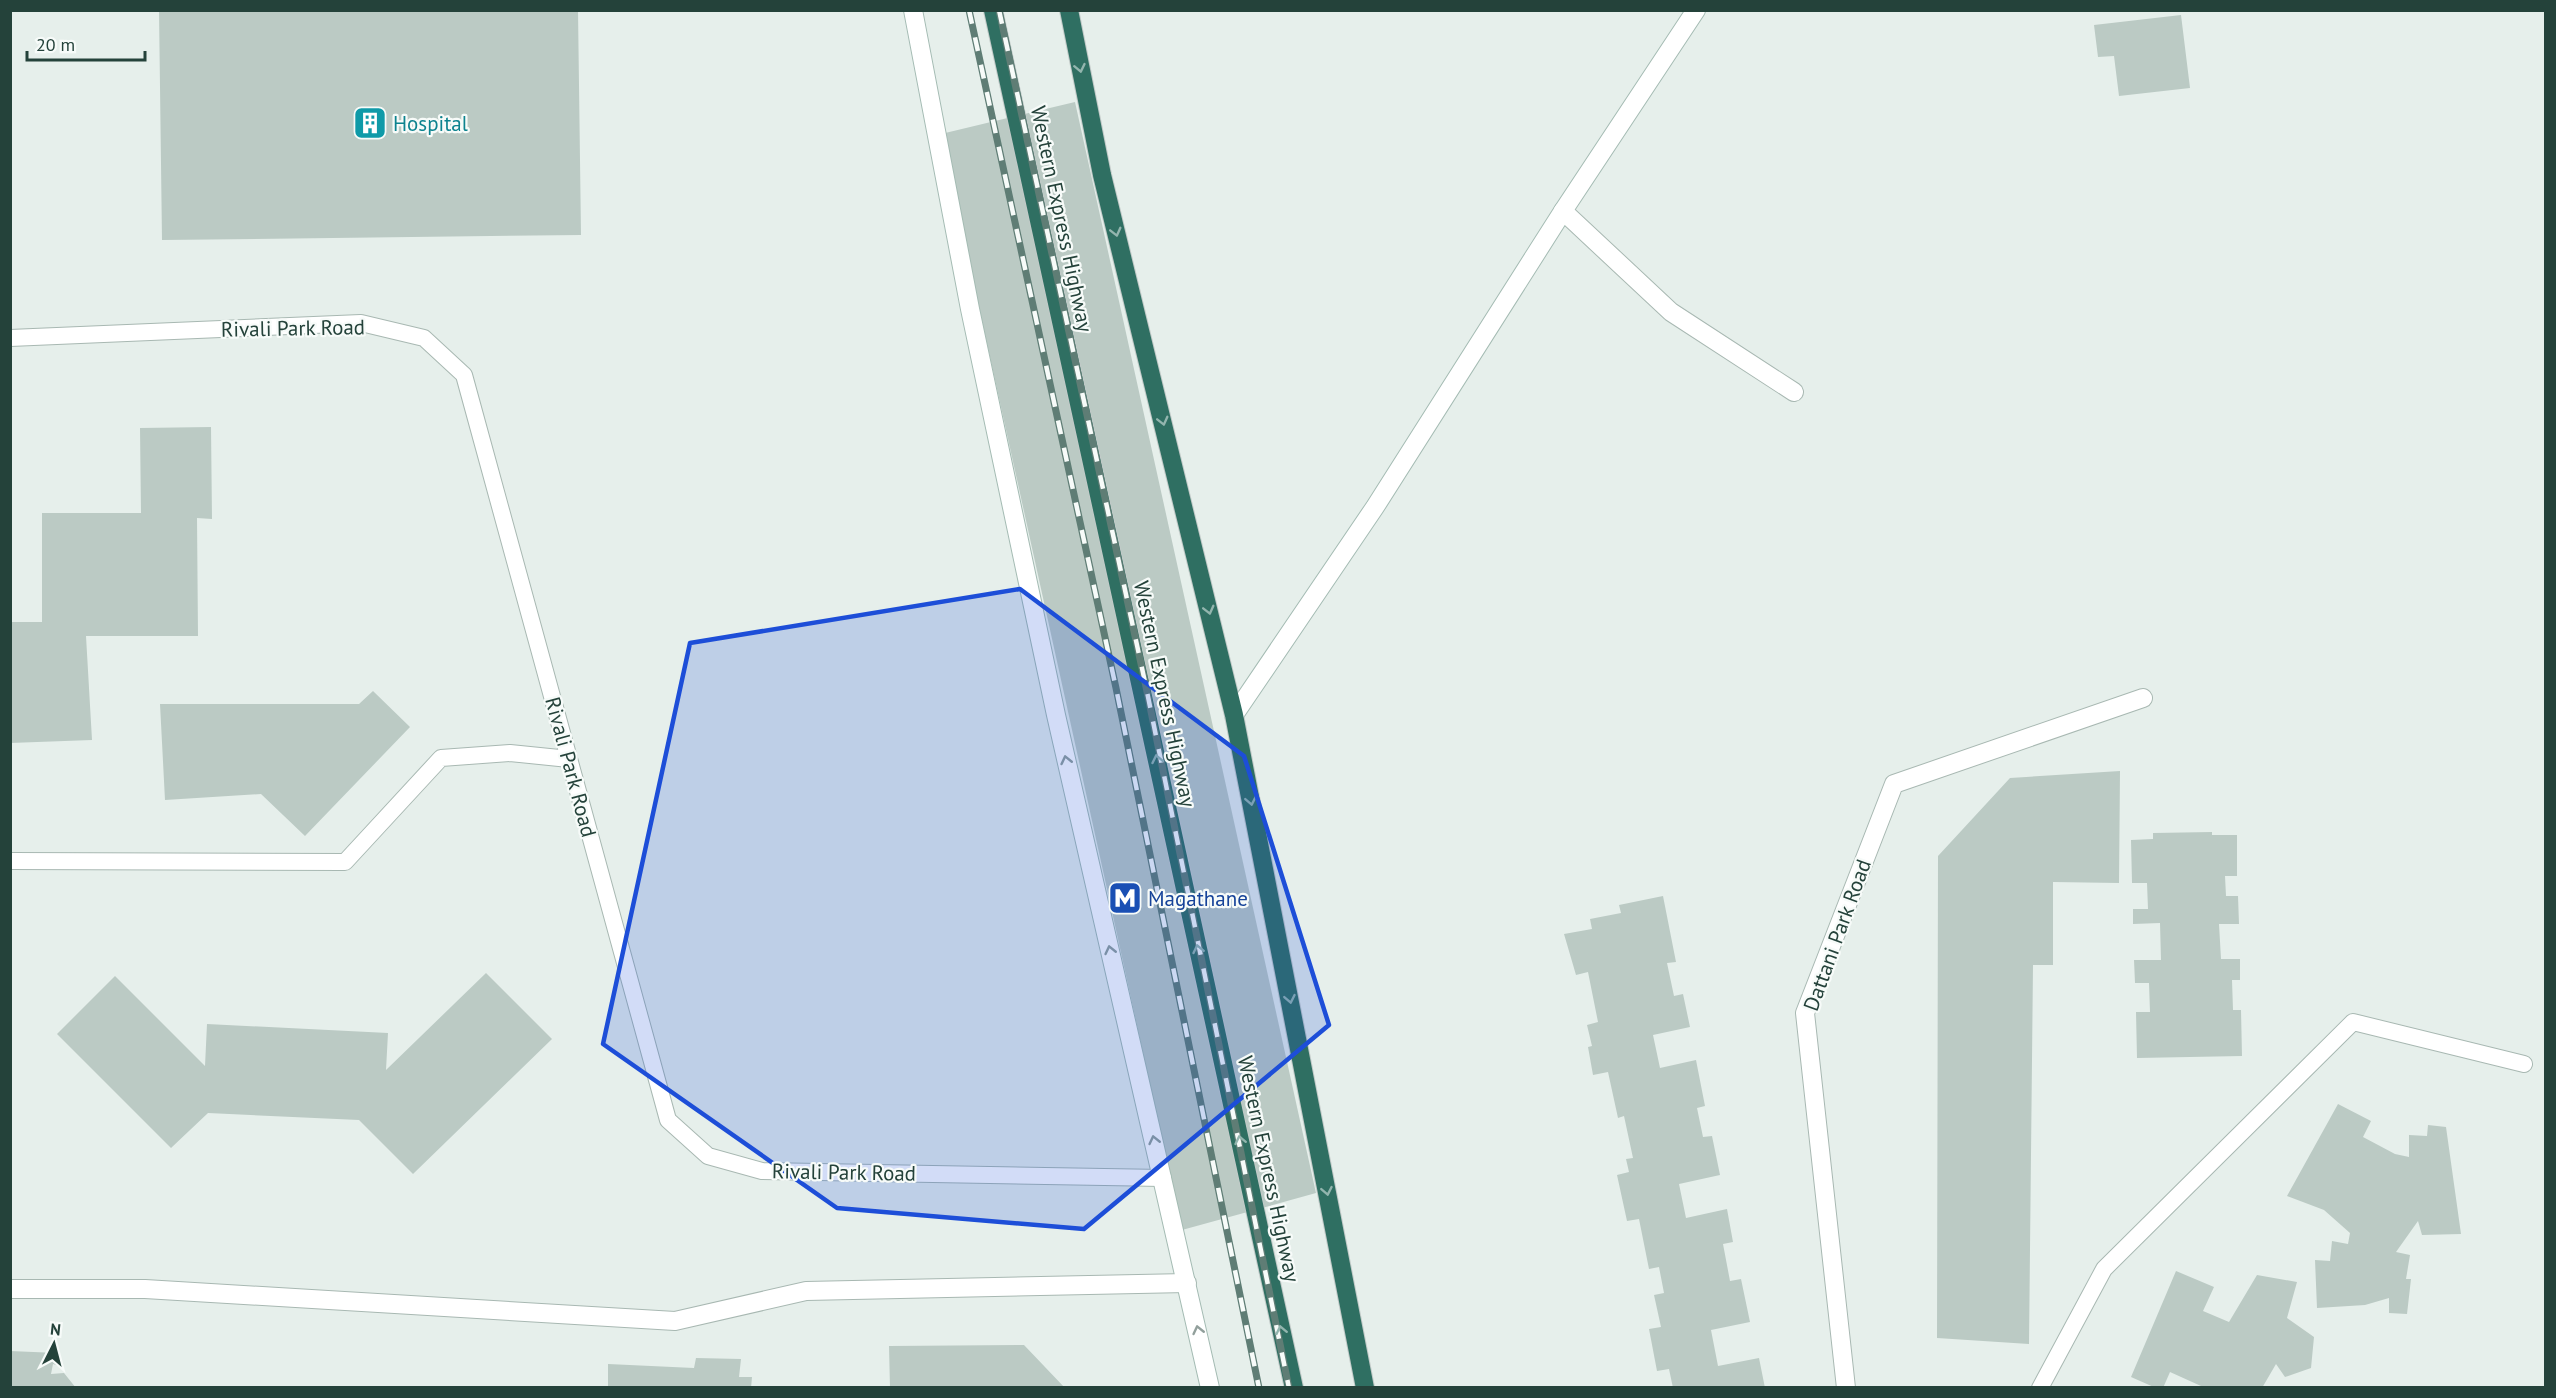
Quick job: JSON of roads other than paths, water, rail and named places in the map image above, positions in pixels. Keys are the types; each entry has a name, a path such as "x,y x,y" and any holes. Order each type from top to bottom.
{"highway":[{"name":"Western Express Highway","path":"993,10 1294,1388"},
{"path":"1069,10 1102,175 1234,716 1365,1388"}],"street":[{"path":"913,10 970,309 1053,704 1210,1388"},
{"path":"1234,716 1375,507 1563,211 1696,10"},
{"path":"1563,211 1671,312 1794,392"},
{"name":"Dattani Park Road","path":"1846,1388 1805,1013 1894,784 2143,698"},
{"path":"10,1290 145,1289 675,1321 806,1291 1187,1283"}],"lane":[{"name":"Rivali Park Road","path":"10,338 361,323 424,338 464,375 668,1120 708,1156 762,1171 1163,1178"},
{"path":"10,861 345,862 441,758 510,753 569,759"},
{"path":"2040,1388 2104,1269 2354,1022 2524,1064"}],"railway":[{"path":"969,10 1116,688 1259,1388"},
{"path":"999,10 1145,682 1289,1388"}],"place":[{"name":"Hospital","path":"370,123"},
{"name":"Magathane","path":"1125,898"}]}
